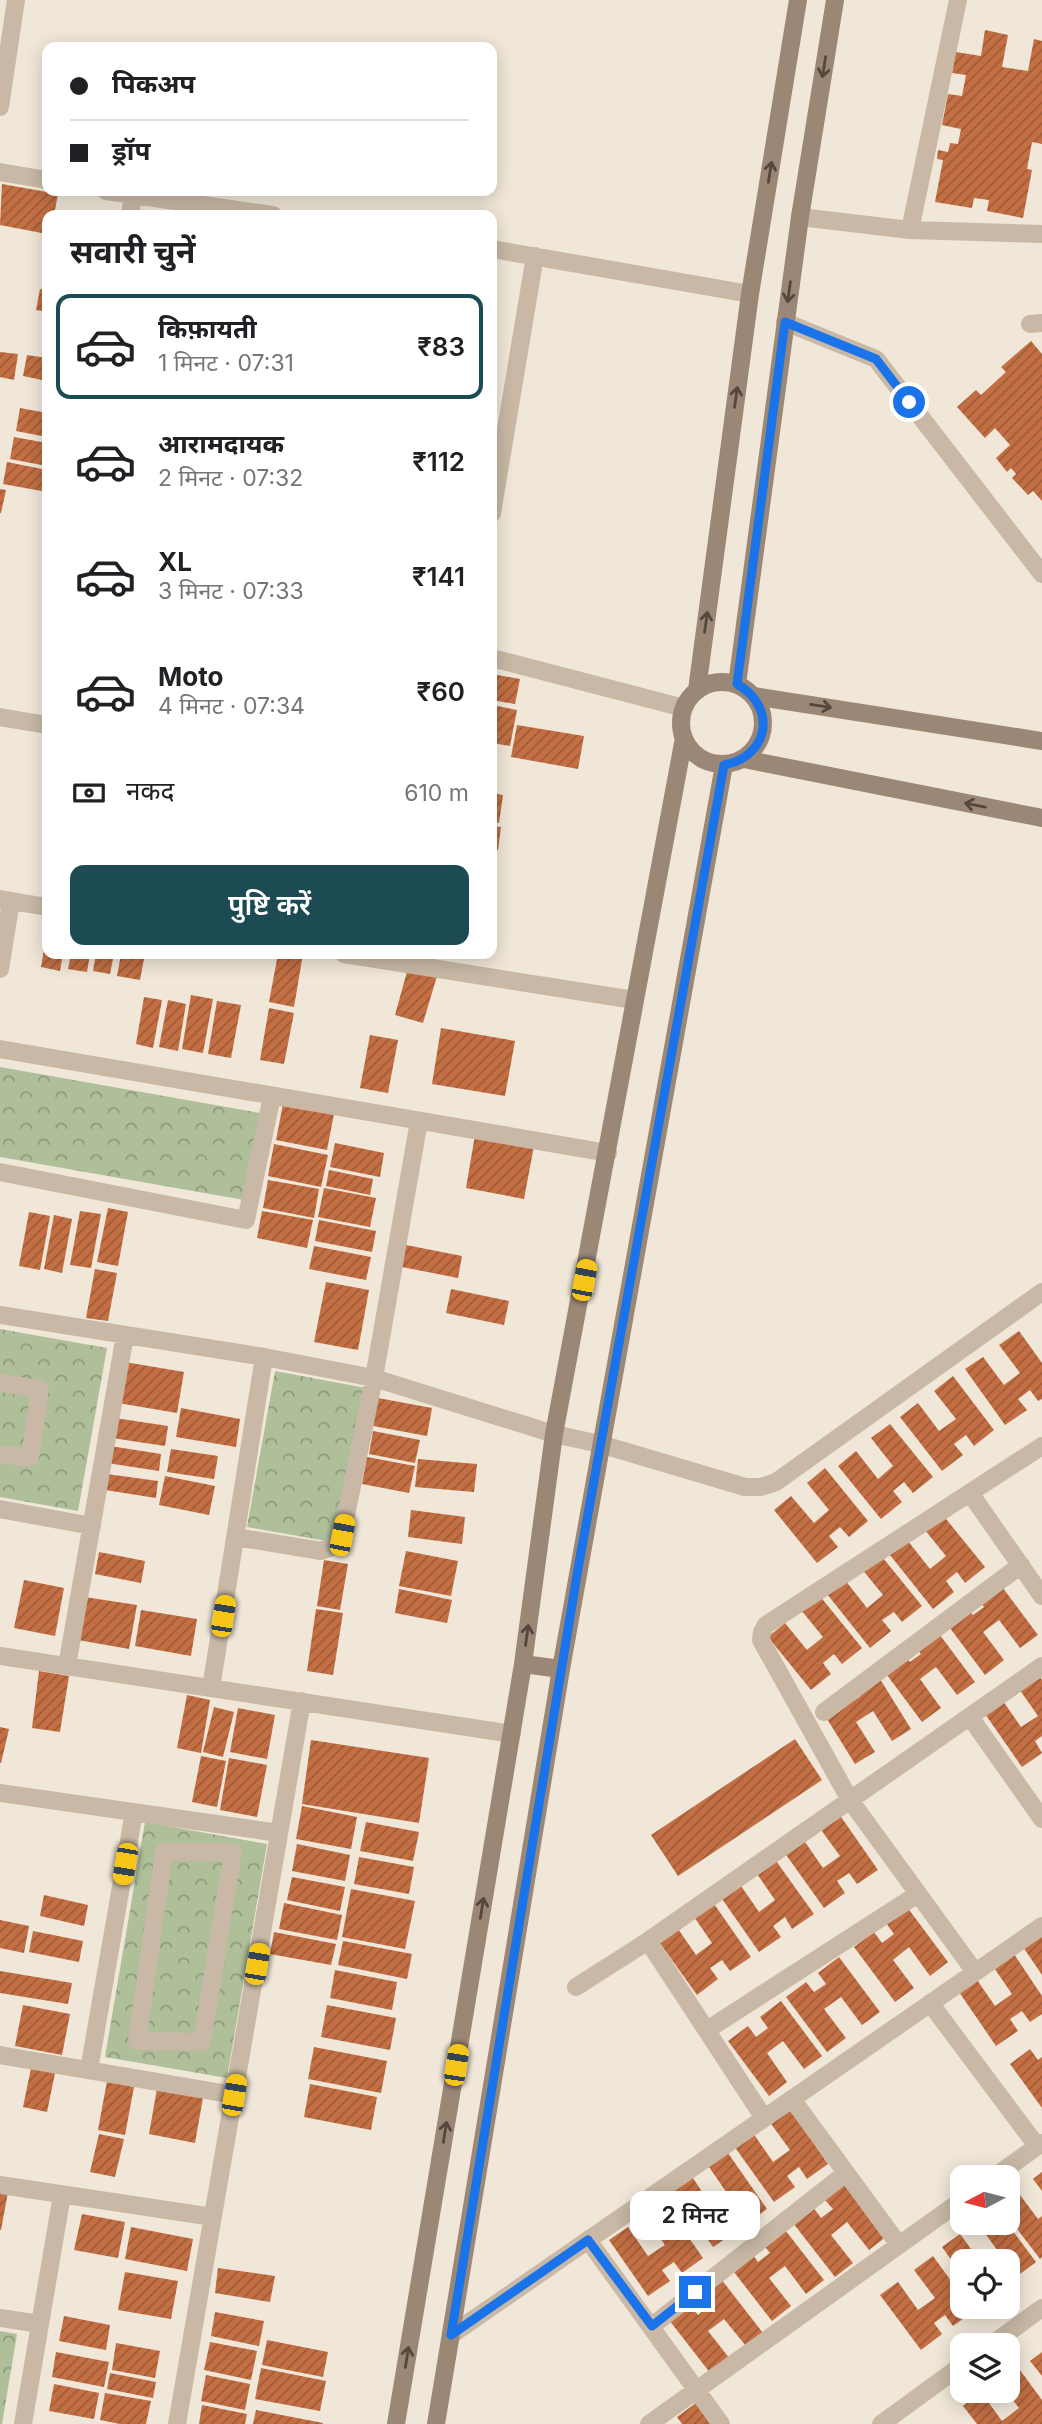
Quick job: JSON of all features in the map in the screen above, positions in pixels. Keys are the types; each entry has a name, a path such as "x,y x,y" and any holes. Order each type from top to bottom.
{"street":[{"path":"0,107 16,0"},
{"path":"798,0 750,294 696,690 684,708 681,727 684,738 691,751 703,760 724,765 744,760 1042,818"},
{"path":"737,684 785,322 835,0"},
{"path":"910,230 958,0"},
{"path":"0,172 42,179"},
{"path":"139,196 238,210"},
{"path":"800,218 910,230 1042,234"},
{"path":"497,250 750,294"},
{"path":"497,457 500,424 535,256"},
{"path":"785,322 876,359 1042,574"},
{"path":"497,659 684,708"},
{"path":"696,690 720,681 737,684 753,695 762,710 764,724 761,738 744,760"},
{"path":"753,695 1042,741"},
{"path":"0,717 42,724"},
{"path":"396,2424 512,1734 554,1433 684,738"},
{"path":"436,2424 561,1668 724,765"},
{"path":"0,969 6,900 42,906"},
{"path":"420,960 634,1000"},
{"path":"0,1049 608,1153"},
{"path":"0,1172 246,1220 272,1096"},
{"path":"236,1538 321,1551 334,1546 342,1535 374,1378 419,1121"},
{"path":"0,1315 264,1357 374,1378 745,1487 761,1487 776,1482 1042,1294"},
{"path":"67,1666 125,1335"},
{"path":"211,1688 264,1357"},
{"path":"0,1383 40,1389 30,1458 0,1454"},
{"path":"975,1972 850,1800 761,1640 762,1632 766,1625 1042,1446"},
{"path":"970,1493 1042,1596"},
{"path":"0,1509 92,1526"},
{"path":"824,1712 1021,1565"},
{"path":"0,1656 512,1734"},
{"path":"523,1664 561,1668"},
{"path":"576,1987 648,1941 1042,1666"},
{"path":"177,2424 302,1702"},
{"path":"970,1717 1042,1819"},
{"path":"1,1798 134,1812 279,1833"},
{"path":"89,2070 134,1812"},
{"path":"164,1852 233,1852 202,2042 137,2041 164,1852"},
{"path":"707,2031 918,1894"},
{"path":"451,2335 1042,1926"},
{"path":"648,1941 764,2118"},
{"path":"930,2003 1040,2144 1011,2165"},
{"path":"0,2055 234,2095"},
{"path":"792,2099 899,2245"},
{"path":"652,2326 846,2173"},
{"path":"0,2185 213,2217"},
{"path":"23,2424 62,2195"},
{"path":"649,2424 950,2209"},
{"path":"588,2240 721,2424"},
{"path":"1008,2333 1042,2308"},
{"path":"0,2318 40,2324"},
{"path":"881,2424 902,2418 950,2376"}],"green space":[{"path":"0,1067 260,1113 244,1200 0,1157"},
{"path":"0,1329 107,1348 78,1511 0,1497"},
{"path":"275,1371 366,1388 338,1543 247,1527"},
{"path":"145,1822 267,1844 227,2078 105,2057"},
{"path":"0,2331 17,2334 2,2424 0,2424"}],"building":[{"path":"985,30 1008,35 1002,67 1028,71 1034,39 1042,41 1042,144 1032,142 1027,169 1032,170 1023,218 987,211 989,200 974,198 972,208 935,202 943,160 937,159 938,150 948,152 950,143 958,144 961,129 942,125 948,94 962,96 966,75 952,73 956,52 981,56"},
{"path":"2,184 42,191 42,196 58,196 55,210 42,210 42,233 0,225"},
{"path":"40,289 42,289 42,311 36,310"},
{"path":"1031,341 1042,354 1042,501 1033,491 1028,495 1012,478 1016,474 1011,468 1007,472 996,458 1010,445 995,428 985,438 957,407 976,390 981,395 1006,372 1001,367"},
{"path":"0,352 18,354 14,380 0,377"},
{"path":"27,355 42,357 42,380 23,376"},
{"path":"20,408 42,412 42,436 16,431"},
{"path":"14,437 42,442 42,465 10,459"},
{"path":"7,462 42,469 42,491 3,484"},
{"path":"0,489 6,490 1,513 0,513"},
{"path":"497,675 520,679 515,704 497,701"},
{"path":"497,706 517,710 510,746 497,744"},
{"path":"517,725 584,736 578,769 511,757"},
{"path":"497,794 503,795 497,823"},
{"path":"497,827 501,827 497,850"},
{"path":"42,959 62,959 60,971 41,967"},
{"path":"70,959 89,959 87,972 68,969"},
{"path":"95,959 113,959 110,974 93,971"},
{"path":"120,959 144,959 140,980 117,976"},
{"path":"277,959 302,959 294,1007 269,1002"},
{"path":"408,968 437,976 423,1023 395,1015"},
{"path":"191,995 213,999 203,1053 182,1049"},
{"path":"144,997 162,1000 153,1048 136,1044"},
{"path":"168,1000 186,1004 178,1051 159,1047"},
{"path":"217,1001 241,1005 231,1058 208,1054"},
{"path":"269,1008 294,1013 284,1064 260,1060"},
{"path":"441,1028 515,1041 505,1096 432,1084"},
{"path":"370,1035 398,1040 388,1093 360,1088"},
{"path":"283,1104 334,1114 327,1150 276,1140"},
{"path":"475,1135 534,1146 524,1199 466,1188"},
{"path":"335,1143 384,1153 380,1177 330,1167"},
{"path":"274,1144 328,1155 321,1187 268,1176"},
{"path":"329,1170 373,1179 370,1195 326,1186"},
{"path":"268,1180 319,1189 314,1218 263,1208"},
{"path":"324,1188 376,1198 370,1227 318,1217"},
{"path":"108,1208 128,1212 118,1266 97,1262"},
{"path":"80,1211 101,1214 91,1268 70,1265"},
{"path":"262,1211 313,1220 307,1248 257,1238"},
{"path":"29,1212 50,1216 40,1270 19,1266"},
{"path":"54,1215 72,1219 62,1273 44,1269"},
{"path":"319,1220 376,1231 372,1252 315,1241"},
{"path":"406,1245 462,1256 458,1278 402,1267"},
{"path":"314,1246 371,1257 366,1280 309,1269"},
{"path":"95,1269 117,1273 108,1321 86,1318"},
{"path":"326,1282 369,1290 358,1350 314,1342"},
{"path":"451,1289 509,1301 504,1325 446,1313"},
{"path":"1019,1331 1042,1363 1042,1399 1038,1401 1030,1390 1018,1399 1027,1410 1005,1425 965,1369 983,1357 1004,1385 1020,1373 999,1345"},
{"path":"125,1362 184,1372 177,1413 118,1403"},
{"path":"953,1376 994,1430 974,1446 966,1435 954,1444 963,1455 942,1471 900,1417 918,1403 939,1431 956,1419 934,1391"},
{"path":"378,1398 432,1408 427,1436 373,1426"},
{"path":"181,1408 240,1419 236,1447 176,1437"},
{"path":"115,1418 168,1426 165,1446 112,1438"},
{"path":"890,1424 933,1477 913,1493 904,1482 893,1491 902,1502 881,1519 838,1466 856,1451 878,1479 893,1466 871,1438"},
{"path":"373,1431 420,1440 415,1463 369,1454"},
{"path":"110,1446 161,1454 159,1471 107,1463"},
{"path":"171,1449 218,1456 214,1479 167,1472"},
{"path":"367,1457 415,1466 409,1493 362,1484"},
{"path":"418,1459 477,1464 474,1492 415,1487"},
{"path":"825,1468 868,1521 849,1537 840,1527 829,1536 838,1547 817,1563 774,1510 791,1496 814,1523 829,1510 807,1483"},
{"path":"107,1474 158,1481 156,1498 105,1490"},
{"path":"165,1476 215,1486 209,1515 159,1505"},
{"path":"411,1510 465,1517 462,1544 408,1537"},
{"path":"942,1514 985,1567 965,1583 957,1572 946,1581 954,1592 933,1609 890,1555 908,1541 930,1569 946,1556 924,1529"},
{"path":"406,1551 458,1561 451,1596 399,1586"},
{"path":"99,1552 145,1561 141,1583 95,1574"},
{"path":"879,1553 922,1606 902,1622 894,1612 882,1620 891,1631 870,1648 827,1594 845,1580 867,1608 883,1595 861,1568"},
{"path":"324,1560 348,1564 340,1610 317,1606"},
{"path":"24,1580 64,1588 55,1636 14,1628"},
{"path":"997,1580 1038,1635 1020,1648 999,1620 983,1632 1004,1660 985,1675 944,1620 964,1604 973,1615 984,1607 976,1596"},
{"path":"399,1589 452,1600 447,1623 395,1613"},
{"path":"819,1595 862,1648 842,1664 834,1654 823,1663 831,1674 811,1690 768,1637 785,1623 807,1650 823,1637 801,1610"},
{"path":"85,1597 137,1605 129,1649 78,1640"},
{"path":"316,1609 343,1613 333,1675 307,1671"},
{"path":"141,1610 197,1619 191,1656 135,1646"},
{"path":"934,1627 975,1682 957,1695 936,1667 920,1679 941,1708 922,1722 881,1667 902,1652 910,1662 921,1654 913,1643"},
{"path":"39,1671 69,1676 60,1732 32,1728"},
{"path":"875,1671 911,1729 892,1741 873,1711 856,1722 875,1752 855,1764 819,1706 847,1704 860,1697 852,1685"},
{"path":"1037,1673 1042,1680 1042,1736 1035,1741 1042,1753 1022,1767 983,1711 1001,1698 1021,1727 1038,1716 1017,1686"},
{"path":"187,1695 210,1700 201,1753 177,1748"},
{"path":"214,1707 234,1712 223,1757 203,1752"},
{"path":"238,1708 275,1715 267,1759 230,1752"},
{"path":"0,1727 9,1729 1,1763 0,1763"},
{"path":"795,1739 822,1780 678,1876 651,1835"},
{"path":"311,1740 429,1758 419,1823 302,1804"},
{"path":"201,1756 226,1761 217,1807 192,1802"},
{"path":"229,1758 267,1765 257,1817 220,1810"},
{"path":"302,1806 357,1817 351,1849 296,1839"},
{"path":"839,1814 878,1870 857,1884 849,1873 837,1881 845,1893 824,1908 784,1852 803,1839 823,1868 840,1856 819,1827"},
{"path":"366,1822 419,1832 413,1861 360,1851"},
{"path":"297,1844 350,1855 345,1881 292,1871"},
{"path":"359,1857 414,1867 409,1894 354,1884"},
{"path":"774,1858 814,1914 792,1929 785,1917 773,1926 781,1937 759,1952 720,1896 739,1883 759,1912 775,1900 755,1871"},
{"path":"292,1877 345,1887 340,1911 287,1900"},
{"path":"351,1889 415,1901 405,1949 342,1937"},
{"path":"44,1895 88,1905 84,1926 40,1916"},
{"path":"712,1901 751,1957 730,1971 722,1960 710,1968 718,1979 697,1995 657,1939 676,1926 696,1955 712,1943 692,1914"},
{"path":"284,1903 342,1915 337,1940 279,1929"},
{"path":"907,1907 948,1962 930,1976 909,1947 893,1960 914,1988 895,2002 854,1947 874,1932 882,1943 894,1934 886,1923"},
{"path":"0,1920 29,1926 24,1953 0,1948"},
{"path":"33,1931 83,1941 79,1962 29,1952"},
{"path":"274,1932 336,1944 331,1965 270,1954"},
{"path":"1042,1937 1042,1975 1021,1944"},
{"path":"343,1941 412,1954 407,1979 338,1965"},
{"path":"1012,1951 1042,1996 1042,2014 1030,2022 1022,2011 1010,2019 1018,2031 996,2046 957,1989 975,1977 995,2006 1012,1994 992,1965"},
{"path":"839,1957 880,2012 862,2025 841,1997 824,2009 846,2038 827,2052 786,1997 806,1982 814,1992 826,1984 818,1973"},
{"path":"335,1970 397,1982 392,2010 330,1998"},
{"path":"0,1971 72,1983 68,2004 0,1993"},
{"path":"781,2001 822,2056 804,2069 783,2041 767,2053 787,2082 769,2096 728,2041 748,2026 756,2037 768,2028 760,2017"},
{"path":"23,2005 70,2014 62,2055 15,2046"},
{"path":"327,2005 396,2018 390,2050 321,2037"},
{"path":"314,2047 387,2061 381,2093 308,2079"},
{"path":"1030,2049 1038,2060 1042,2057 1042,2108 1010,2064"},
{"path":"31,2068 55,2073 47,2112 23,2107"},
{"path":"107,2081 134,2087 125,2135 98,2130"},
{"path":"158,2083 204,2092 195,2143 149,2134"},
{"path":"310,2084 377,2097 371,2130 304,2117"},
{"path":"789,2108 828,2164 807,2179 799,2167 787,2176 795,2187 774,2202 734,2146 753,2133 773,2162 790,2150 769,2121"},
{"path":"99,2134 124,2139 115,2177 90,2172"},
{"path":"728,2153 767,2209 747,2224 739,2213 727,2221 735,2232 713,2247 674,2191 693,2178 712,2207 729,2196 709,2167"},
{"path":"1042,2172 1042,2191 1033,2179"},
{"path":"845,2182 887,2236 869,2250 847,2222 831,2235 853,2263 835,2277 793,2223 813,2207 821,2218 833,2209 824,2199"},
{"path":"0,2191 8,2192 1,2230 0,2230"},
{"path":"1020,2195 1038,2219 1042,2216 1040,2259 1020,2233"},
{"path":"664,2202 703,2258 682,2273 674,2262 662,2270 670,2281 648,2296 609,2240 628,2227 648,2256 665,2245 644,2216"},
{"path":"82,2214 125,2222 118,2258 74,2250"},
{"path":"782,2226 824,2280 806,2294 785,2266 769,2278 791,2306 772,2321 730,2267 750,2251 758,2262 770,2253 761,2242"},
{"path":"131,2227 193,2239 187,2271 125,2259"},
{"path":"961,2235 971,2249 950,2249 950,2258 942,2247"},
{"path":"986,2235 1016,2235 1036,2262 1020,2274 1020,2249 996,2249"},
{"path":"933,2256 950,2279 950,2319 963,2319 953,2326 945,2315 934,2323 942,2334 921,2350 880,2295 898,2282 918,2310 935,2298 914,2270"},
{"path":"218,2268 275,2276 270,2302 215,2293"},
{"path":"125,2272 178,2281 171,2319 118,2310"},
{"path":"721,2279 763,2333 746,2346 724,2319 708,2331 730,2359 711,2374 669,2320 689,2304 698,2315 709,2306 701,2295"},
{"path":"215,2312 264,2321 259,2346 211,2336"},
{"path":"64,2316 110,2325 106,2350 59,2341"},
{"path":"267,2340 328,2352 323,2377 262,2365"},
{"path":"210,2342 257,2351 251,2380 204,2370"},
{"path":"116,2343 160,2351 155,2378 112,2370"},
{"path":"56,2352 109,2362 104,2387 52,2377"},
{"path":"1042,2352 1042,2376 1030,2361"},
{"path":"261,2368 326,2381 320,2411 255,2399"},
{"path":"1020,2370 1042,2400 1042,2424 977,2424 963,2406 967,2403 989,2403 1002,2421 1019,2408 1015,2403 1020,2403"},
{"path":"110,2373 156,2382 153,2398 107,2389"},
{"path":"206,2375 250,2384 245,2410 201,2401"},
{"path":"54,2384 99,2393 94,2419 49,2411"},
{"path":"105,2393 151,2401 146,2424 120,2424 100,2420"},
{"path":"696,2403 711,2424 682,2424 677,2417"},
{"path":"202,2405 247,2414 245,2424 199,2424"},
{"path":"256,2410 323,2423 323,2424 253,2424"}],"route":[{"path":"695,2292 652,2326 588,2240 451,2335 578,1569 724,765 744,760 754,750 761,738 764,724 762,710 755,698 737,684 785,322 876,359 909,402"}]}
